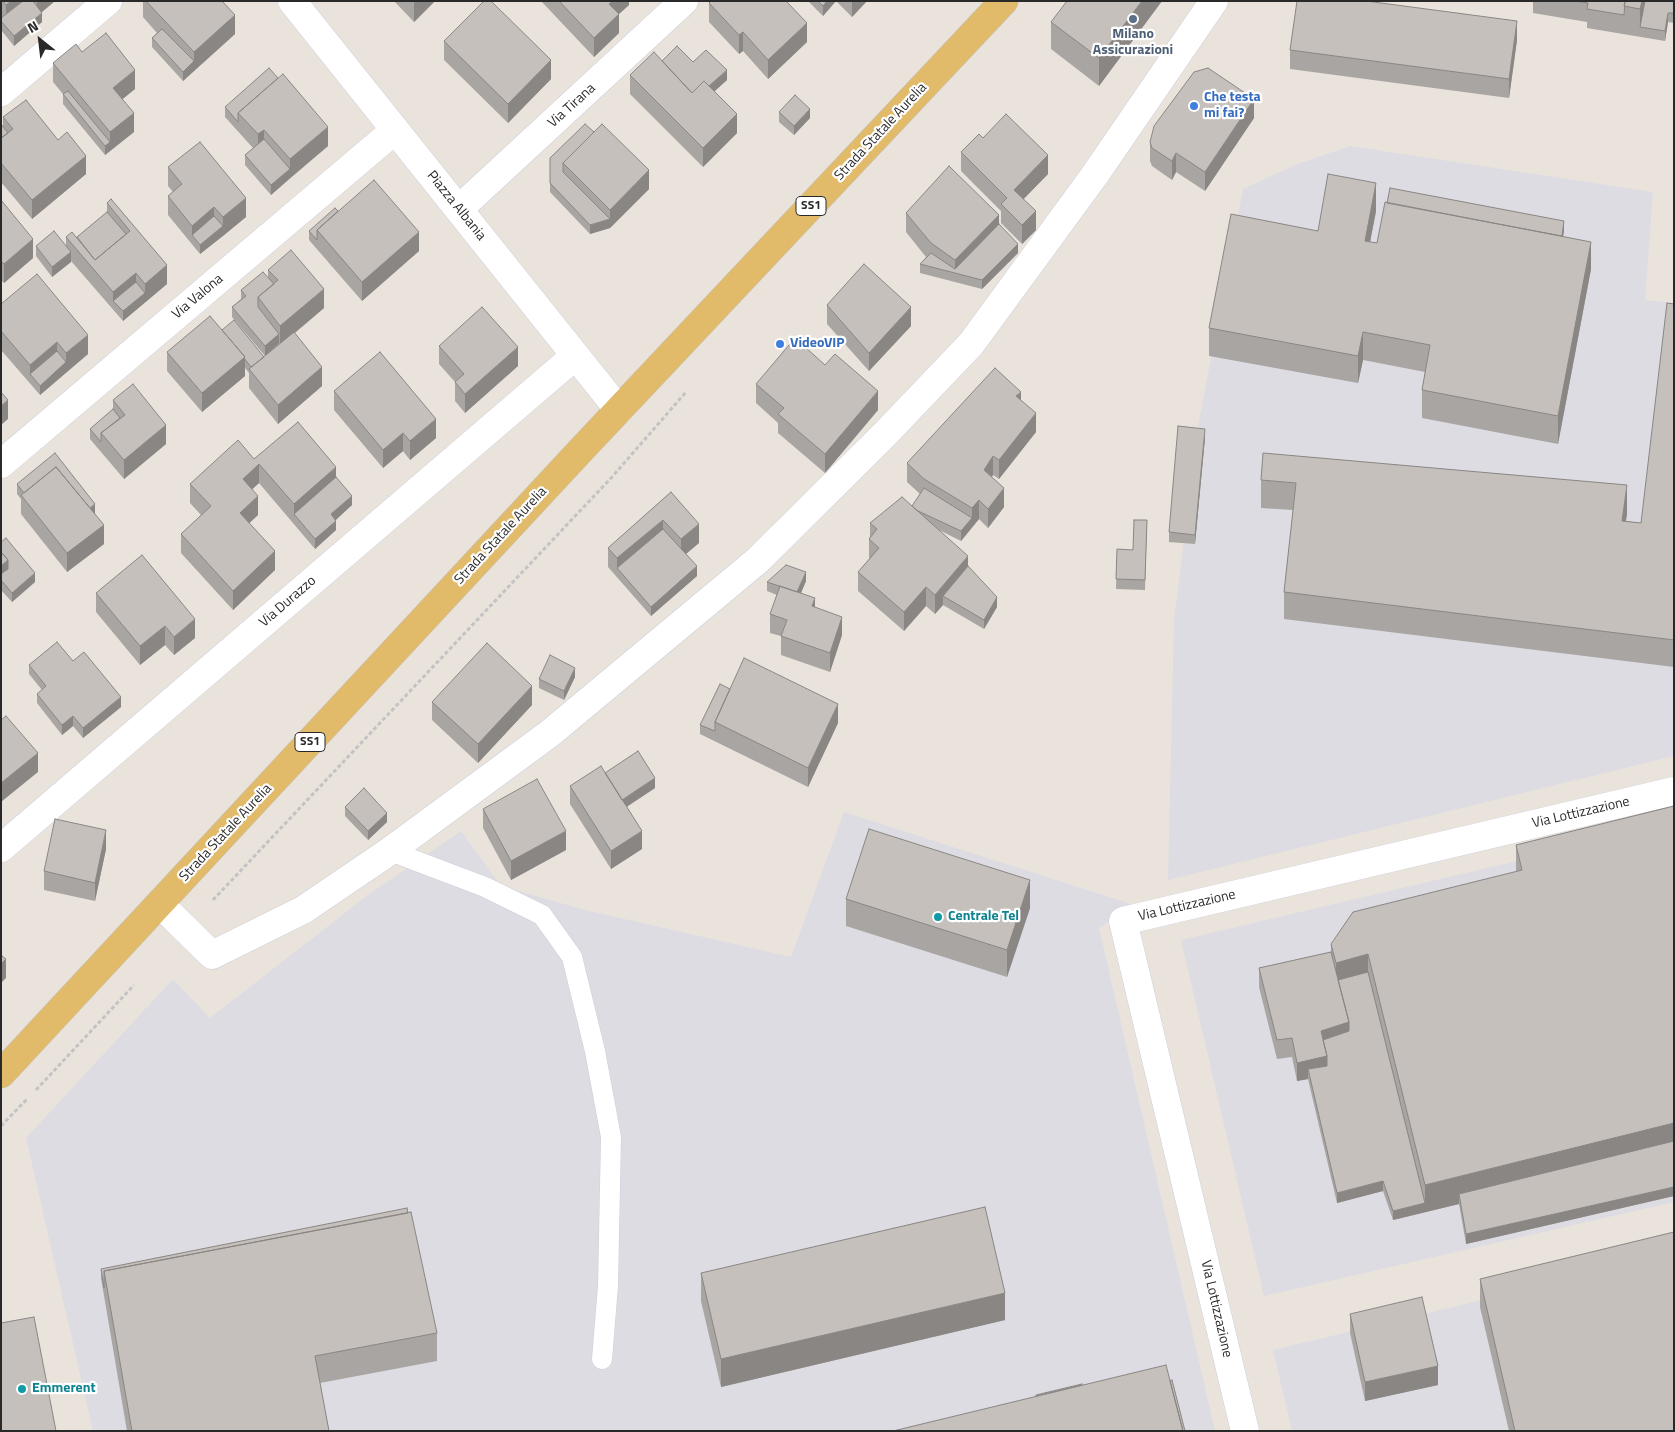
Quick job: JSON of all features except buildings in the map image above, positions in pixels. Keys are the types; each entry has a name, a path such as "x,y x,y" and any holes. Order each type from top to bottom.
{"main road":[{"name":"Strada Statale Aurelia","path":"1,1074 619,410 1004,1"}],"street":[{"path":"1,92 108,1"},
{"name":"Piazza Albania","path":"292,1 619,410"},
{"name":"Via Tirana","path":"459,209 684,1"},
{"path":"160,904 212,955 304,910 390,851 549,734 758,560 885,434 971,344 1094,176 1214,1"},
{"name":"Via Valona","path":"1,464 395,130"},
{"name":"Via Durazzo","path":"1,848 575,356"},
{"name":"Via Lottizzazione","path":"1245,1431 1123,921 1674,791"}],"lane":[{"path":"390,851 485,887 542,915 572,957 595,1051 611,1137 608,1286 602,1359"}],"shaded area":[{"path":"1350,146 1653,192 1645,300 1674,303 1674,756 1168,880 1174,620 1199,421 1243,189 1295,165"},
{"path":"844,812 1134,905 1099,928 1215,1431 93,1431 26,1138 173,979 210,1018 368,895 461,831 501,886 585,910 791,957"},
{"path":"1674,824 1674,1202 1264,1296 1181,940"},
{"path":"1674,1254 1674,1431 1292,1431 1273,1350"}],"place":[{"name":"Milano Assicurazioni","path":"1133,19"},
{"name":"Che testa mi fai?","path":"1194,106"},
{"name":"VideoVIP","path":"780,344"},
{"name":"Centrale Tel","path":"938,917"},
{"name":"Emmerent","path":"22,1389"}]}
